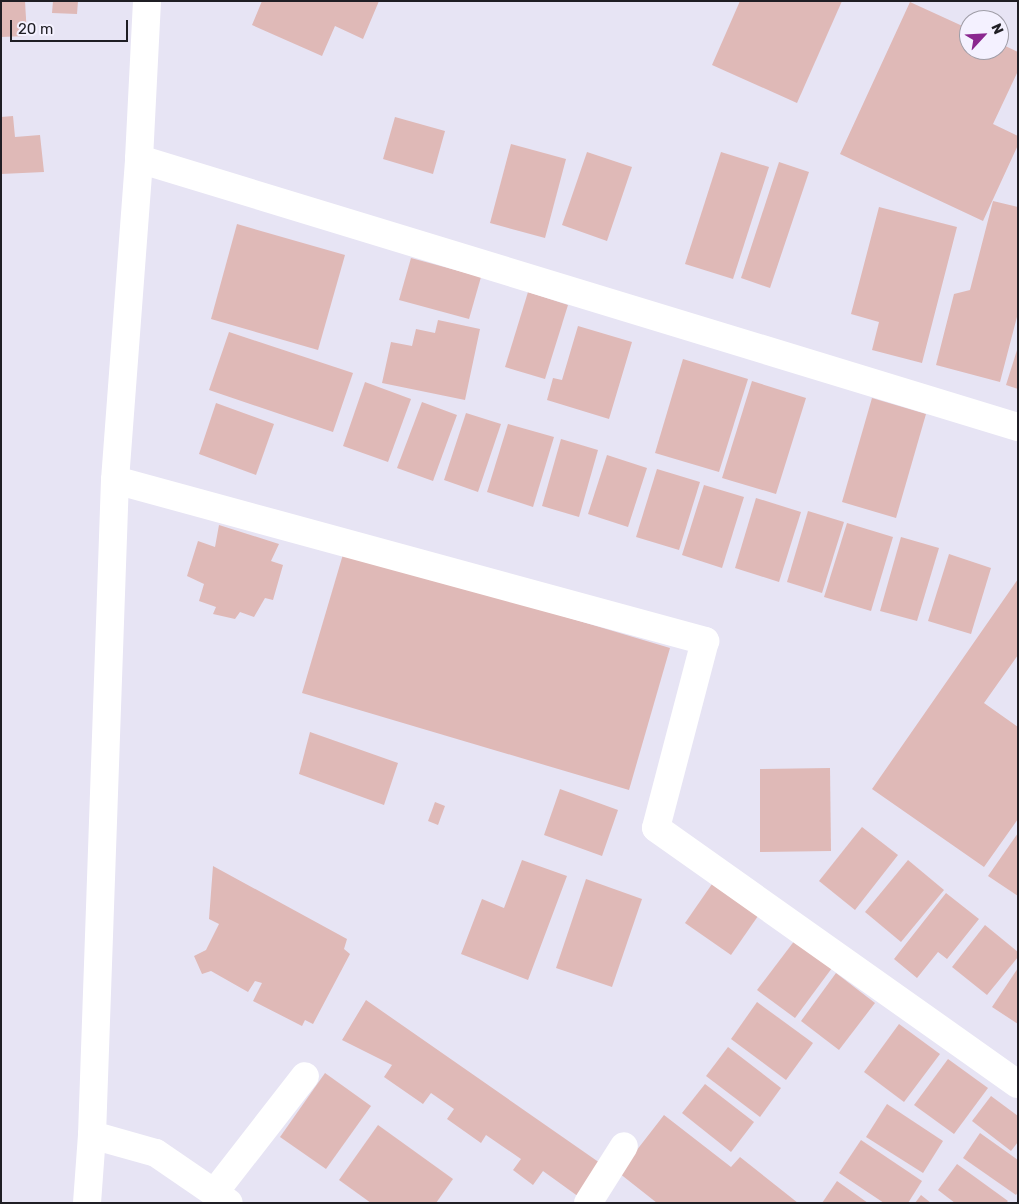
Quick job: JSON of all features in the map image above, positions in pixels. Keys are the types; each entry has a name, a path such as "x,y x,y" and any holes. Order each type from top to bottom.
{"street":[{"path":"88,1203 115,480 139,159 148,1"},
{"path":"139,159 1018,427"},
{"path":"115,480 705,641 656,828 1018,1084"},
{"path":"92,1135 156,1153 222,1198 304,1076"},
{"path":"588,1203 624,1146"}],"building":[{"path":"1,1 25,1 27,36 1,37"},
{"path":"53,1 78,1 77,14 52,13"},
{"path":"262,1 379,1 363,39 335,26 322,56 252,25"},
{"path":"740,1 842,1 797,103 712,65"},
{"path":"910,2 959,24 959,60 1009,60 1009,48 1018,52 1018,71 993,124 1018,136 1018,145 983,221 840,154"},
{"path":"13,116 15,137 40,135 44,172 1,174 1,117"},
{"path":"395,117 445,131 433,174 383,159"},
{"path":"511,144 566,159 545,238 490,223"},
{"path":"587,152 632,167 607,241 562,225"},
{"path":"721,152 769,167 733,279 685,264"},
{"path":"779,162 809,172 770,288 741,278"},
{"path":"993,201 1018,207 1018,313 1000,382 936,365 954,294 970,290"},
{"path":"879,207 957,227 922,363 872,350 879,322 851,314"},
{"path":"237,224 345,255 318,350 211,319"},
{"path":"411,258 481,277 469,319 399,300"},
{"path":"528,292 568,305 545,379 505,367"},
{"path":"438,320 480,329 465,400 382,383 391,342 412,346 416,329 435,333"},
{"path":"578,326 632,342 609,419 547,400 553,378 562,380"},
{"path":"229,332 353,373 333,432 209,390"},
{"path":"1018,350 1018,389 1006,385"},
{"path":"683,359 748,379 719,472 655,453"},
{"path":"752,381 806,398 776,494 722,478"},
{"path":"365,382 411,399 388,462 343,446"},
{"path":"872,398 926,414 896,518 842,502"},
{"path":"422,402 457,415 433,481 397,468"},
{"path":"216,403 274,424 256,475 199,454"},
{"path":"466,413 501,424 478,492 444,480"},
{"path":"508,424 554,437 533,507 487,492"},
{"path":"561,439 598,450 579,517 542,506"},
{"path":"607,455 647,468 628,527 588,514"},
{"path":"657,469 700,482 679,550 636,537"},
{"path":"704,485 744,497 722,568 682,555"},
{"path":"756,498 801,512 779,582 735,568"},
{"path":"808,511 844,522 822,593 787,582"},
{"path":"847,523 893,537 871,611 824,597"},
{"path":"219,525 279,544 271,561 283,565 273,600 265,598 254,617 240,612 235,619 213,614 216,607 199,601 204,584 187,576 198,541 215,547"},
{"path":"901,537 939,548 917,621 880,611"},
{"path":"344,551 670,648 629,790 302,693"},
{"path":"949,554 991,568 971,634 928,621"},
{"path":"1018,579 1018,655 984,703 1018,727 1018,819 984,867 872,789"},
{"path":"310,732 398,763 384,805 299,774"},
{"path":"830,768 831,851 760,852 760,769"},
{"path":"560,789 618,810 602,856 544,835"},
{"path":"435,802 445,806 438,825 428,821"},
{"path":"862,827 898,855 855,910 819,881"},
{"path":"1018,833 1018,896 988,876"},
{"path":"522,860 567,876 528,980 461,954 482,899 504,908"},
{"path":"908,860 944,890 901,942 865,912"},
{"path":"213,866 347,939 344,949 350,954 313,1024 305,1020 302,1026 253,1001 262,983 255,981 248,992 211,971 202,974 194,956 206,950 219,924 209,919"},
{"path":"586,879 642,899 612,987 556,968"},
{"path":"712,884 758,916 731,955 685,923"},
{"path":"946,893 979,919 947,959 938,952 917,978 894,959"},
{"path":"985,925 1018,952 1018,957 987,995 952,967"},
{"path":"795,940 832,968 795,1018 757,990"},
{"path":"1018,968 1018,1024 992,1007"},
{"path":"836,973 875,1003 839,1050 801,1021"},
{"path":"366,1000 600,1163 579,1197 543,1171 533,1185 513,1170 521,1159 486,1135 481,1143 447,1119 454,1109 431,1093 423,1104 384,1077 392,1065 342,1040"},
{"path":"757,1002 813,1043 786,1080 731,1039"},
{"path":"899,1024 940,1054 904,1102 864,1072"},
{"path":"728,1047 781,1088 760,1117 706,1076"},
{"path":"948,1059 988,1088 954,1134 914,1105"},
{"path":"325,1073 371,1106 326,1169 280,1137"},
{"path":"705,1084 754,1122 731,1152 682,1113"},
{"path":"991,1096 1018,1116 1018,1142 1011,1151 972,1121"},
{"path":"887,1104 943,1141 923,1173 866,1137"},
{"path":"664,1115 731,1167 740,1157 798,1203 657,1203 619,1173"},
{"path":"378,1125 453,1179 436,1203 371,1203 339,1180"},
{"path":"980,1133 1018,1160 1018,1192 1016,1195 963,1158"},
{"path":"861,1140 922,1181 908,1203 884,1203 839,1173"},
{"path":"957,1164 1008,1201 1006,1203 955,1203 938,1190"},
{"path":"837,1181 868,1203 822,1203"},
{"path":"921,1195 931,1203 915,1203"}]}
